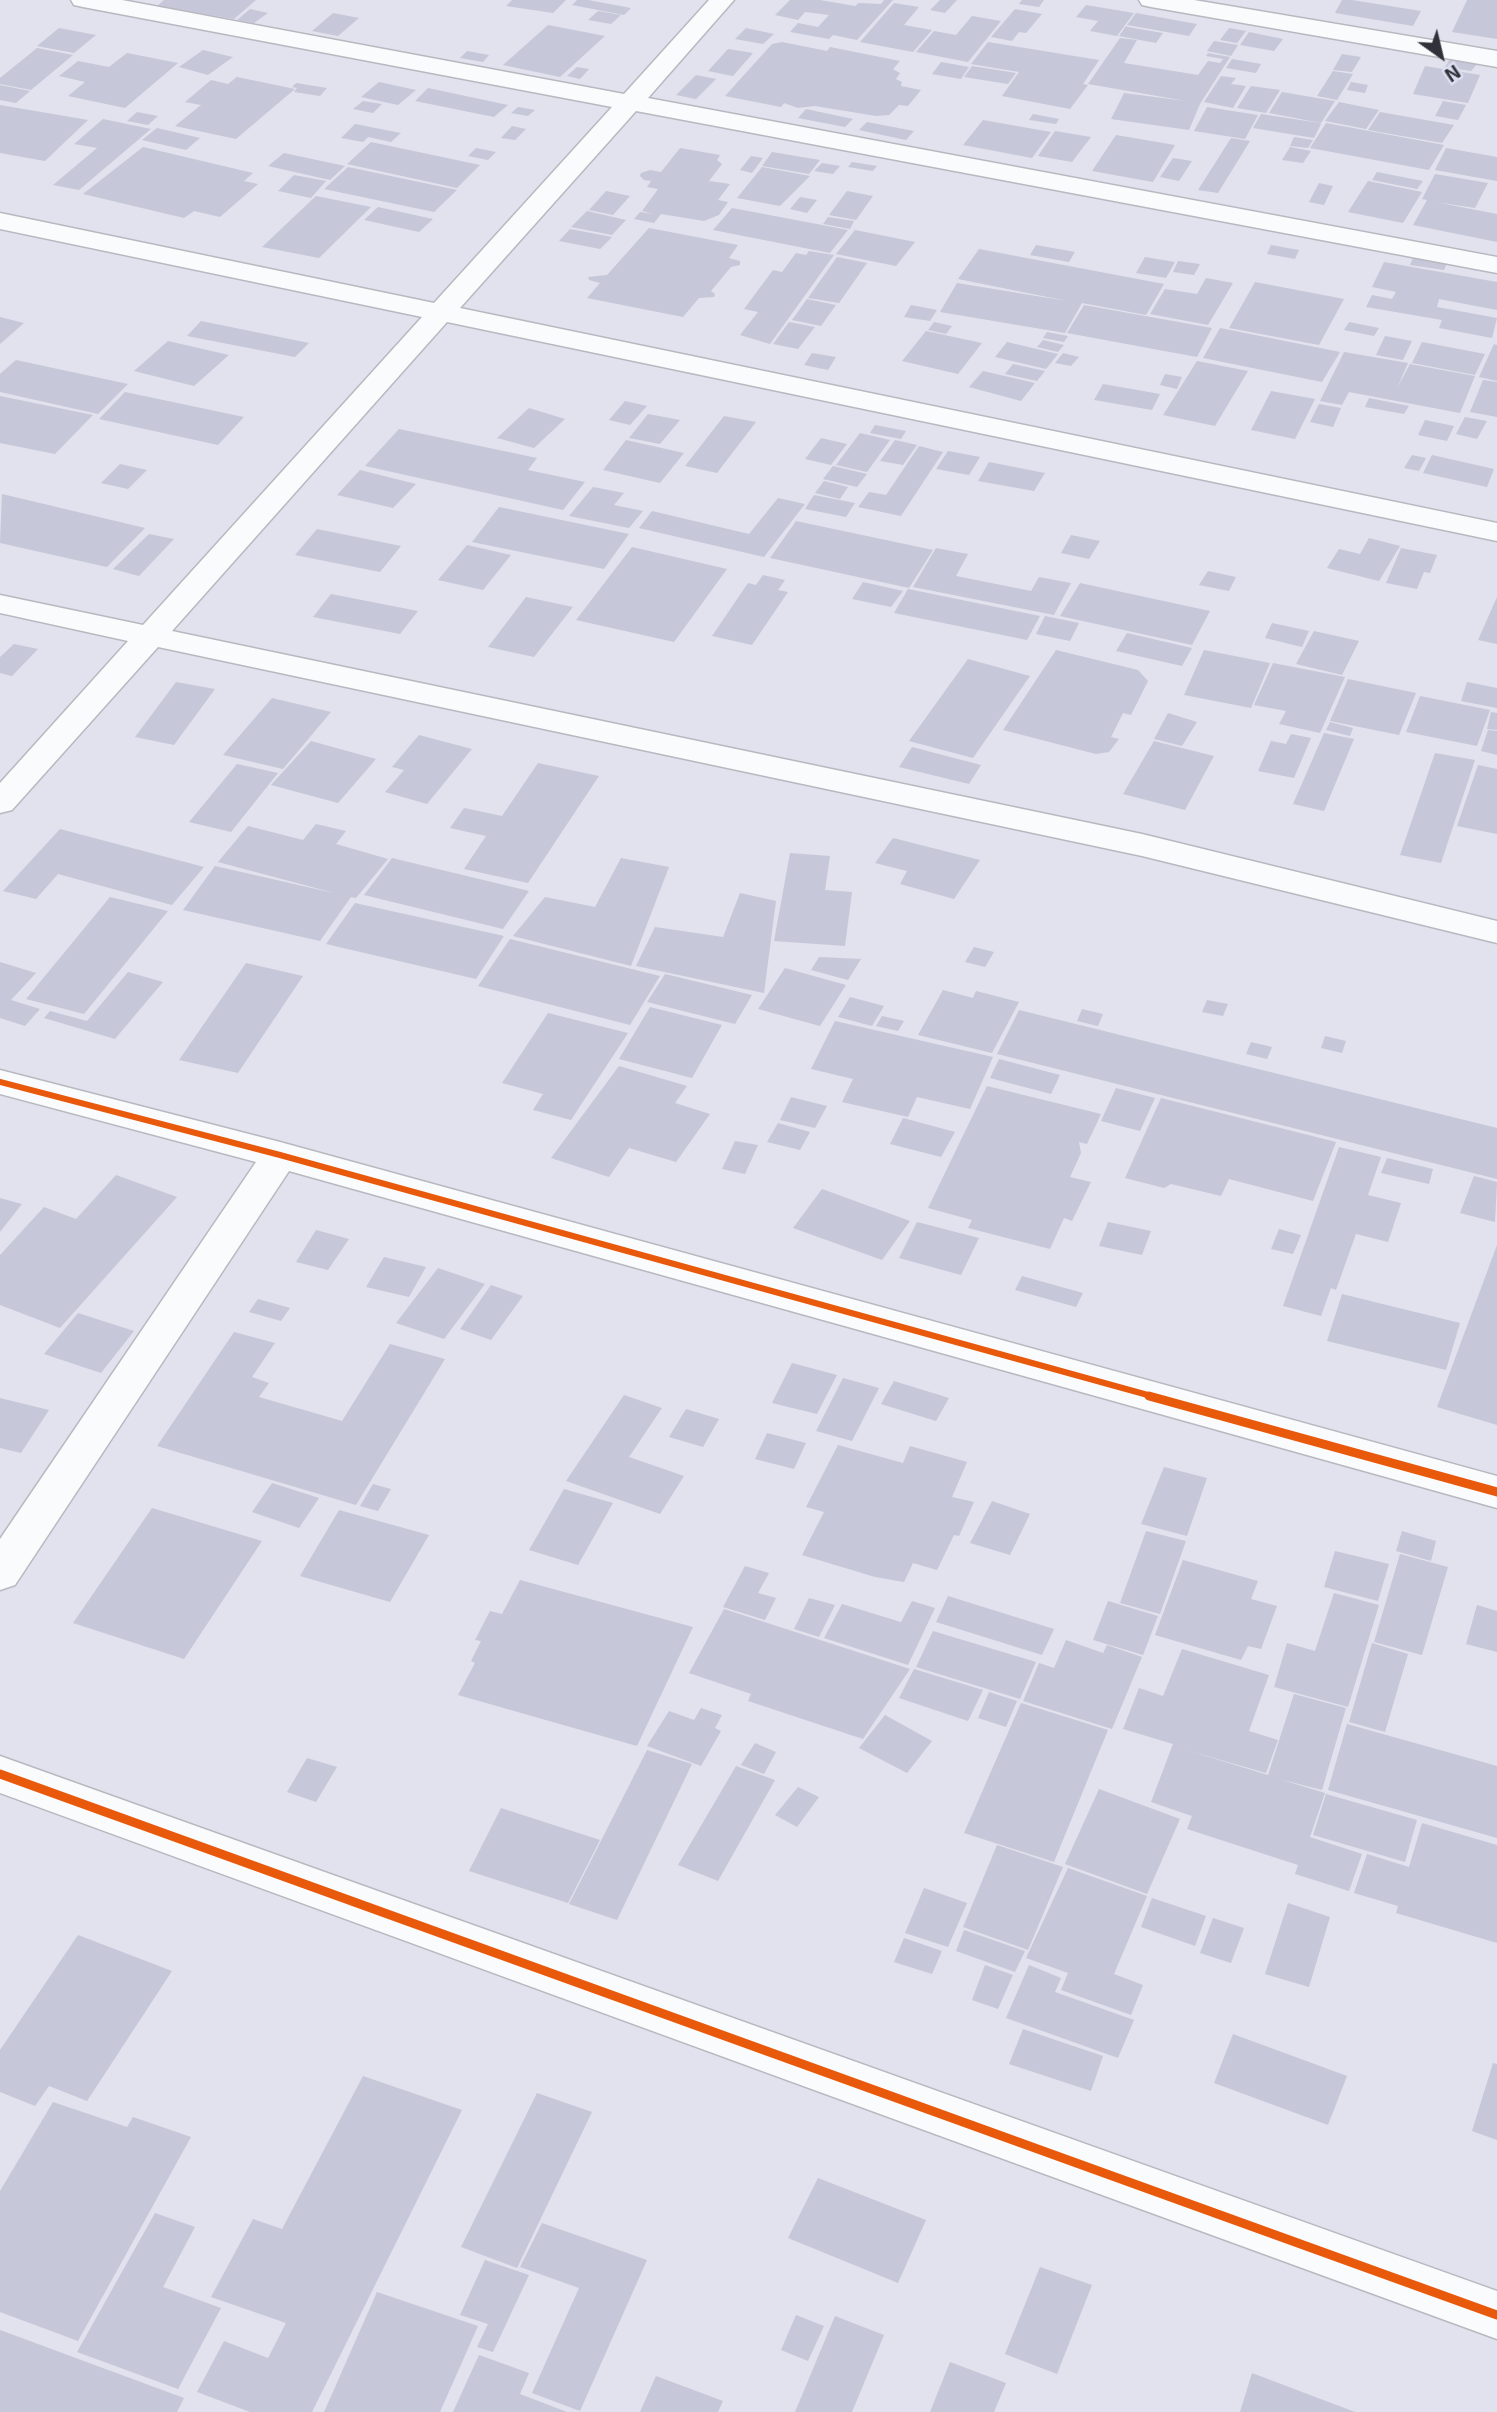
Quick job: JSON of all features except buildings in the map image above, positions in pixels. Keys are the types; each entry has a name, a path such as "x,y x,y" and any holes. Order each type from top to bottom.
{"street":[{"path":"83,0 1497,265"},
{"path":"0,803 722,0"},
{"path":"1151,0 1497,59"},
{"path":"0,222 1497,532"},
{"path":"0,604 1142,845 1497,932"},
{"path":"0,1082 280,1154 1497,1492"},
{"path":"0,1573 280,1154"},
{"path":"0,1774 1497,2315"}],"cycle path":[{"path":"0,1082 280,1155 1497,1492"},
{"path":"0,1774 1497,2315"}]}
